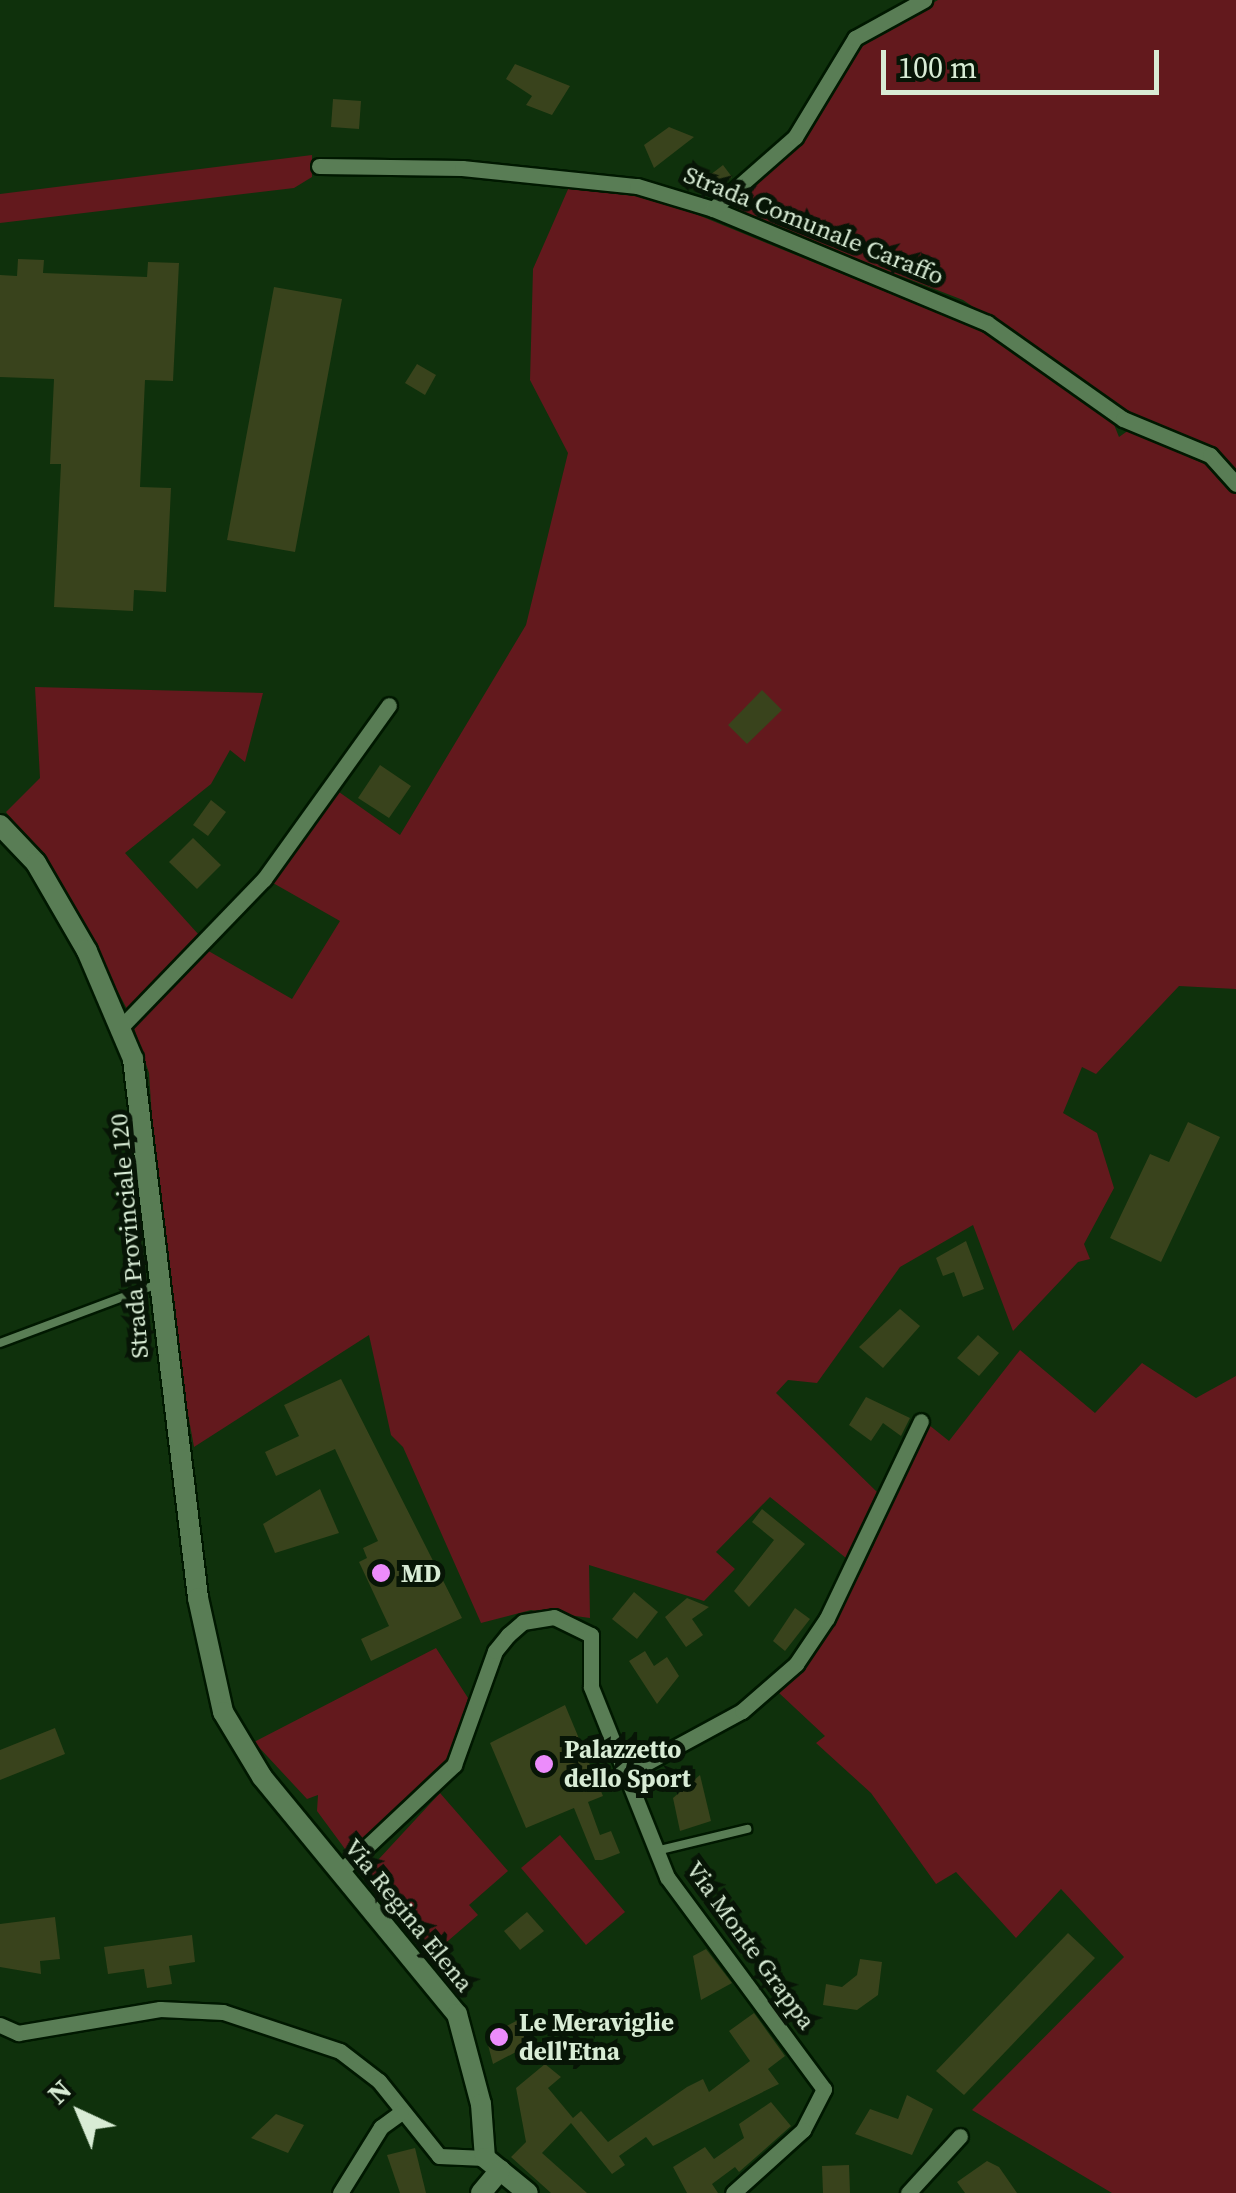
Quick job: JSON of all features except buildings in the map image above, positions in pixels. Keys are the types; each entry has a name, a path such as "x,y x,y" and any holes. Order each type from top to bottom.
{"street":[{"path":"713,209 795,137 855,38 924,0"},
{"name":"Strada Comunale Caraffo","path":"319,166 462,168 637,186 713,209 987,323 1123,419 1210,455 1236,484"},
{"path":"123,1026 264,879 390,705"},
{"name":"Strada Provinciale 120","path":"0,824 36,863 123,1026 142,1093 155,1286 213,1678"},
{"path":"626,1774 742,1710 796,1664 827,1618 922,1421"},
{"name":"Via Monte Grappa","path":"342,1870 454,1766 495,1651 508,1635 523,1622 554,1617 591,1635 591,1687 656,1851 824,2090 803,2130 733,2193"},
{"name":"Via Regina Elena","path":"213,1678 238,1743 457,2014 482,2104 492,2164"},
{"path":"0,2026 18,2034 160,2008 223,2012 340,2051 378,2081 400,2114 439,2156 492,2164 528,2193"},
{"path":"340,2193 380,2126 400,2114"},
{"path":"908,2193 960,2136"},
{"path":"481,2193 492,2164"}],"lane":[{"path":"0,1342 155,1286"},
{"path":"656,1851 747,1829"}],"shaded area":[{"path":"938,0 1236,0 1236,471 1208,446 1165,436 963,300 730,210 799,139 857,47"},
{"path":"312,155 312,177 294,188 0,223 0,194"},
{"path":"569,187 659,199 984,332 1113,422 1119,437 1129,430 1220,471 1236,494 1236,989 1179,986 1096,1074 1082,1067 1063,1113 1097,1133 1114,1188 1084,1244 1090,1259 1078,1262 1013,1331 973,1225 900,1267 817,1383 788,1380 776,1393 877,1492 846,1558 770,1497 716,1552 735,1569 704,1601 589,1565 590,1618 531,1610 481,1623 403,1447 391,1435 369,1335 194,1447 162,1271 149,1073 133,1025 205,949 292,999 340,921 273,883 339,792 400,835 526,625 568,453 530,380 533,269"},
{"path":"35,687 263,693 245,762 230,750 211,784 125,853 199,935 128,1011 65,891 6,812 40,778"},
{"path":"1020,1350 1095,1413 1142,1363 1196,1398 1236,1376 1236,2193 1112,2193 972,2110 1124,1957 1061,1889 1016,1938 956,1872 936,1884 871,1793 816,1743 825,1736 779,1693 816,1651 862,1570 929,1425 949,1441"},
{"path":"436,1648 468,1698 453,1751 444,1769 353,1851 345,1849 317,1811 318,1795 307,1799 254,1742"},
{"path":"440,1793 508,1871 469,1905 478,1915 434,1953 365,1874"},
{"path":"560,1835 625,1912 586,1945 521,1868"}],"place":[{"name":"MD","path":"381,1573"},
{"name":"Palazzetto dello Sport","path":"544,1764"},
{"name":"Le Meraviglie dell'Etna","path":"499,2037"}]}
